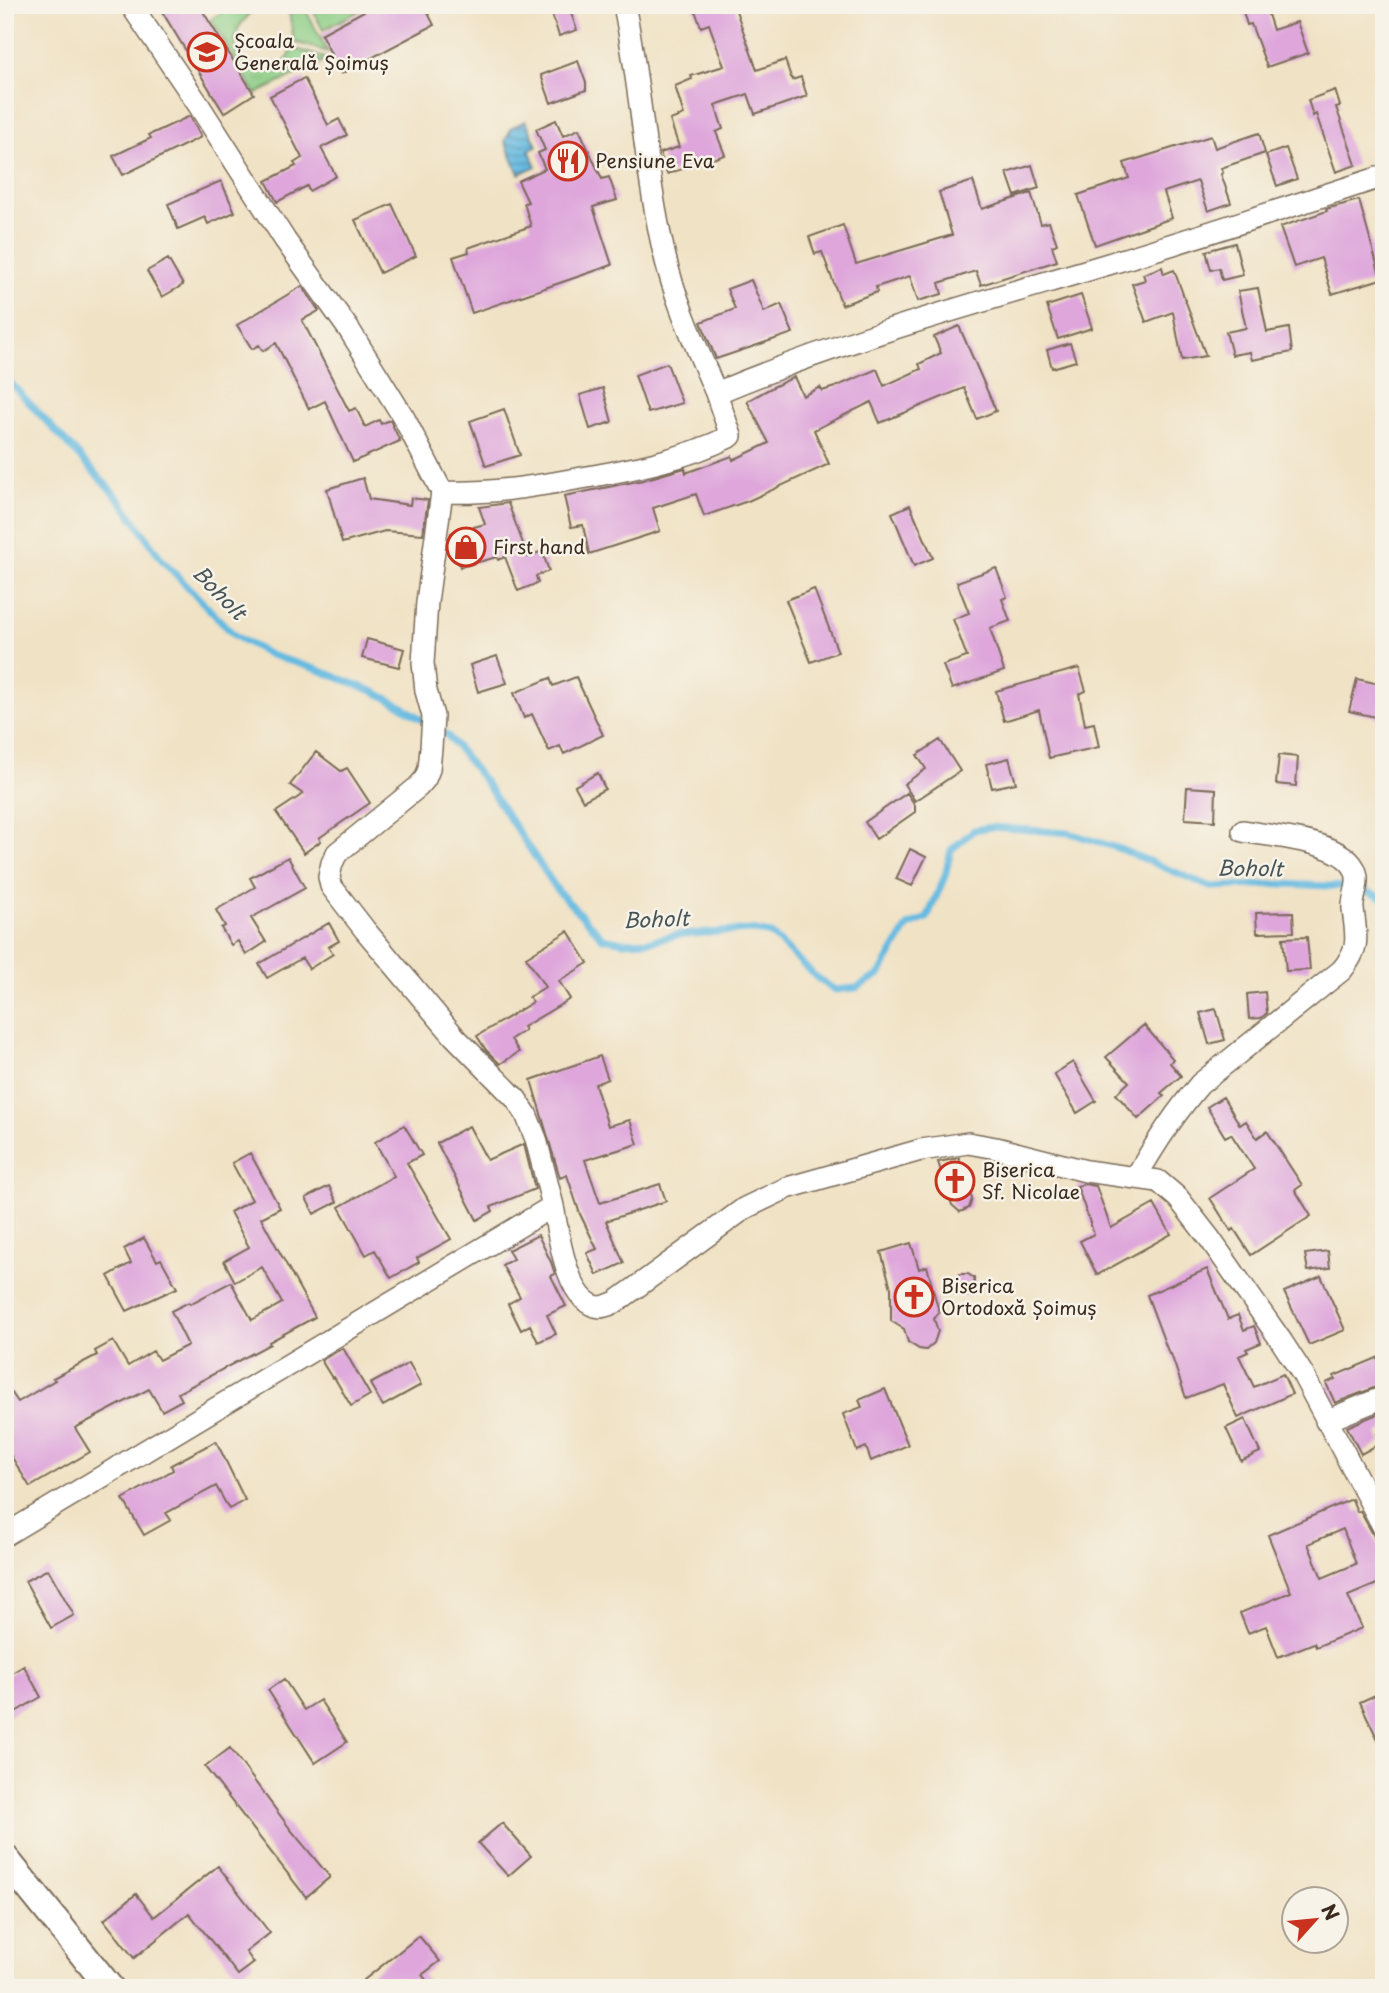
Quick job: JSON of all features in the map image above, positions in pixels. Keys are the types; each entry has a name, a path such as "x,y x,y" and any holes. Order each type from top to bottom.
{"main road":[{"path":"5,1858 110,1988"}],"street":[{"path":"131,5 285,240 350,331 404,418 442,492 427,602 424,663 426,691 433,716 429,769 418,787 337,853 331,863 329,877 331,886 365,930 454,1036 516,1099 526,1114 536,1139 561,1247 575,1289 582,1298 590,1304 602,1307 616,1302 745,1208 764,1198 787,1188 921,1150 968,1143 1086,1171 1158,1181 1169,1187 1178,1198 1260,1308 1301,1373 1384,1528"},
{"path":"442,492 477,494 538,486 671,460 731,436 664,256 644,151 624,5"},
{"path":"716,393 798,360 949,311 1248,221 1384,176"},
{"path":"1136,1177 1156,1141 1200,1084 1342,970 1350,960 1358,939 1353,906 1356,886 1345,856 1334,850 1243,831"},
{"path":"5,1535 553,1206"},
{"path":"1326,1421 1384,1396"}],"green space":[{"path":"234,5 243,5 249,15 238,29 235,43 239,55 248,64 260,70 272,69 284,62 293,48 328,59 256,94 211,19"},
{"path":"288,5 303,5 328,52 294,42"},
{"path":"310,5 370,5 323,30"}],"water":[{"path":"526,121 537,146 529,150 536,166 519,174 505,141 512,127"}],"building":[{"name":"Școala Generală Șoimuș","path":"158,5 199,5 254,94 224,113"},
{"path":"375,5 424,5 434,25 341,74 321,34"},
{"path":"549,5 568,5 577,30 559,36"},
{"path":"693,5 734,5 757,70 785,60 792,80 801,77 807,96 755,114 748,94 715,105 723,129 716,132 725,155 667,174 660,153 679,147 670,120 684,115 675,86 692,79 691,76 724,66 709,24 701,27"},
{"path":"1265,5 1273,30 1297,22 1308,53 1267,67 1242,8"},
{"path":"578,61 586,90 551,103 541,75"},
{"path":"304,78 328,125 339,119 347,135 321,148 336,176 309,191 307,186 277,202 266,181 296,166 294,163 302,158 270,96"},
{"path":"1335,90 1340,106 1336,107 1356,165 1336,172 1316,114 1313,116 1308,100"},
{"path":"190,116 201,137 123,175 113,156"},
{"path":"556,120 563,136 579,129 602,179 609,177 617,200 593,207 612,265 472,313 453,257 469,252 468,248 531,226 524,203 528,202 518,181 545,169 538,153 545,150 536,129"},
{"path":"1259,133 1265,153 1221,168 1231,203 1208,211 1198,181 1164,192 1172,218 1095,245 1078,195 1129,178 1124,163 1211,136 1215,148"},
{"path":"1286,148 1297,179 1277,186 1266,155"},
{"path":"1032,165 1039,188 1015,196 1007,173"},
{"path":"221,181 235,212 208,224 205,217 178,229 168,204"},
{"path":"973,181 982,209 1031,193 1041,224 1049,222 1057,244 1052,246 1057,261 981,285 976,271 939,283 942,294 918,301 910,276 876,287 877,292 842,305 822,252 815,254 809,237 843,225 856,264 952,235 939,192"},
{"path":"1359,200 1381,279 1332,294 1321,258 1294,267 1280,227 1327,211 1326,209"},
{"path":"392,204 416,256 380,273 355,220"},
{"path":"1235,243 1243,275 1222,280 1219,268 1211,270 1206,251"},
{"path":"168,259 183,285 162,297 147,271"},
{"path":"1162,267 1164,274 1174,270 1206,356 1182,360 1173,312 1146,322 1132,284 1145,280 1143,274"},
{"path":"751,280 764,312 781,304 793,333 716,359 701,322 735,309 727,289"},
{"path":"302,286 319,311 302,320 349,411 356,408 365,427 379,420 381,424 390,420 400,441 353,462 325,401 309,409 276,343 263,351 259,345 252,349 237,325"},
{"path":"1258,288 1267,332 1289,328 1292,352 1252,360 1250,352 1232,355 1226,332 1246,328 1238,291"},
{"path":"1081,295 1092,328 1058,339 1047,306"},
{"path":"959,326 996,411 977,419 964,388 880,423 871,402 814,430 829,464 748,501 704,516 696,494 653,508 660,531 589,554 583,525 571,527 564,496 643,480 685,468 686,473 732,456 733,460 769,443 747,401 773,387 794,377 803,396 820,387 822,391 835,387 877,369 884,386 921,369 919,364 941,353 934,337"},
{"path":"1070,343 1076,361 1052,368 1047,350"},
{"path":"667,363 682,403 648,413 635,375"},
{"path":"603,388 612,422 590,429 580,395"},
{"path":"504,409 520,455 486,466 470,421"},
{"path":"363,478 369,499 410,505 411,498 428,500 423,534 385,531 342,543 327,489"},
{"path":"508,503 528,557 542,551 549,571 536,576 538,583 518,591 505,557 460,567 451,533 485,524 479,507"},
{"path":"910,505 933,558 914,566 892,513"},
{"path":"996,568 1007,597 1002,599 1010,621 990,628 1004,671 952,689 943,665 967,657 953,619 969,613 957,582"},
{"path":"814,589 838,652 811,662 786,600"},
{"path":"367,639 404,649 399,667 362,658"},
{"path":"497,656 507,683 478,692 470,665"},
{"path":"1079,668 1086,691 1079,694 1085,725 1094,723 1099,747 1049,758 1039,710 1004,721 996,691"},
{"path":"576,677 603,735 564,754 560,746 549,751 532,714 524,718 514,693 550,678 553,686"},
{"path":"1357,679 1384,685 1384,719 1349,711"},
{"path":"940,740 960,771 915,801 904,784 926,769 917,755"},
{"path":"316,752 341,771 347,768 370,803 319,838 321,841 304,853 276,812 303,794 290,785"},
{"path":"1279,755 1298,757 1296,786 1276,784"},
{"path":"1009,758 1016,783 992,788 986,764"},
{"path":"598,773 605,789 583,801 575,786"},
{"path":"1187,787 1216,789 1215,821 1185,819"},
{"path":"907,793 915,805 915,812 876,839 865,822"},
{"path":"910,849 926,857 912,886 896,879"},
{"path":"288,857 305,888 251,918 266,942 246,955 238,941 231,945 221,928 225,926 216,910 255,887 250,878"},
{"path":"1293,912 1294,932 1257,933 1256,913"},
{"path":"329,923 339,941 328,947 333,954 309,969 302,958 267,978 259,964"},
{"path":"568,931 588,963 559,981 570,999 523,1027 525,1030 511,1039 519,1052 500,1064 477,1036 533,1002 529,997 545,987 526,957"},
{"path":"1307,937 1310,970 1286,971 1283,938"},
{"path":"1265,992 1267,1013 1261,1018 1249,1019 1247,994"},
{"path":"1216,1009 1225,1040 1209,1044 1200,1013"},
{"path":"1144,1025 1173,1059 1170,1063 1181,1076 1161,1093 1164,1096 1138,1119 1116,1094 1129,1082 1106,1057"},
{"path":"600,1056 608,1079 595,1084 608,1126 630,1120 638,1144 585,1160 600,1203 660,1184 666,1201 606,1221 624,1263 597,1275 587,1253 597,1249 580,1214 567,1175 560,1178 531,1080"},
{"path":"1073,1062 1096,1101 1077,1113 1054,1074"},
{"path":"1223,1097 1240,1125 1246,1121 1257,1138 1267,1131 1302,1185 1295,1190 1311,1216 1251,1255 1234,1229 1231,1231 1210,1198 1254,1169 1231,1134 1225,1137 1207,1107"},
{"path":"404,1125 422,1155 407,1163 451,1239 417,1258 419,1262 391,1278 375,1250 366,1255 339,1207 394,1176 375,1142"},
{"path":"469,1126 487,1160 524,1144 535,1189 491,1207 493,1211 477,1220 437,1143"},
{"path":"250,1153 280,1208 261,1218 315,1317 178,1393 182,1400 162,1411 149,1389 75,1428 90,1452 30,1487 5,1446 5,1383 18,1402 55,1380 53,1378 97,1355 95,1351 113,1341 128,1366 153,1351 159,1360 188,1345 171,1311 231,1282 252,1320 282,1303 262,1267 235,1282 224,1261 249,1247 230,1212 252,1200 232,1163"},
{"name":"Biserica Sf. Nicolae","path":"959,1158 972,1199 969,1208 960,1212 952,1205 938,1162"},
{"path":"329,1186 337,1202 314,1214 306,1198"},
{"path":"1077,1186 1096,1186 1111,1228 1154,1204 1171,1234 1097,1275 1080,1241 1094,1234"},
{"path":"538,1235 555,1274 551,1276 566,1306 547,1315 556,1334 538,1342 530,1325 521,1330 508,1304 520,1297 502,1265 513,1259 508,1250"},
{"path":"144,1238 157,1261 161,1259 177,1288 127,1311 108,1276 131,1263 124,1249"},
{"name":"Biserica Ortodoxă Șoimuș","path":"911,1243 919,1269 927,1266 939,1312 934,1319 938,1331 934,1343 926,1350 908,1342 904,1329 891,1321 891,1288 881,1252"},
{"path":"1328,1251 1330,1268 1308,1271 1305,1254"},
{"path":"1207,1269 1228,1319 1238,1315 1244,1330 1254,1326 1261,1343 1246,1349 1248,1352 1239,1356 1254,1387 1283,1374 1292,1394 1238,1418 1223,1384 1186,1398 1147,1295"},
{"path":"960,1274 968,1274 974,1278 974,1289 970,1295 962,1296 944,1290"},
{"path":"1321,1276 1345,1330 1309,1345 1284,1292"},
{"path":"343,1348 370,1395 351,1406 321,1360"},
{"path":"1384,1355 1384,1384 1335,1403 1326,1383 1335,1379 1334,1376"},
{"path":"409,1363 421,1385 383,1406 370,1384"},
{"path":"885,1389 908,1445 871,1461 866,1447 857,1451 843,1414 862,1407 859,1400"},
{"path":"1384,1411 1384,1430 1377,1434 1381,1443 1361,1454 1347,1427"},
{"path":"1245,1419 1260,1452 1241,1461 1226,1428"},
{"path":"216,1441 245,1500 229,1509 216,1486 166,1513 171,1520 144,1535 123,1499 173,1470 171,1465"},
{"path":"1352,1499 1357,1512 1360,1511 1374,1536 1384,1560 1384,1581 1348,1596 1362,1628 1316,1647 1314,1643 1278,1657 1266,1626 1248,1633 1240,1613 1291,1592 1268,1535","holes":["1343,1529 1356,1564 1322,1578 1308,1544"]},
{"path":"48,1569 74,1615 51,1628 25,1581"},
{"path":"24,1666 41,1697 5,1718 5,1677"},
{"path":"284,1679 304,1710 320,1700 347,1742 315,1763 268,1690"},
{"path":"1384,1691 1384,1753 1360,1702"},
{"path":"230,1748 330,1877 306,1897 205,1767"},
{"path":"502,1823 531,1856 508,1876 478,1843"},
{"path":"218,1866 270,1933 246,1952 254,1963 238,1975 189,1913 134,1958 104,1920 136,1894 154,1917"},
{"path":"419,1936 440,1961 422,1975 433,1988 354,1988"}],"waterway":[{"name":"Boholt","path":"5,377 122,502 162,560 235,636 270,655 375,692 448,736 485,782 558,891 603,938 624,942 750,930 771,934 817,978 835,990 856,988 879,975 908,926 927,918 945,876 951,850 974,830 991,827 1070,833 1120,849 1211,887 1284,884 1353,887 1384,898"}],"place":[{"name":"Școala Generală Șoimuș","path":"207,52"},
{"name":"Pensiune Eva","path":"568,161"},
{"name":"First hand","path":"466,547"},
{"name":"Biserica Sf. Nicolae","path":"955,1181"},
{"name":"Biserica Ortodoxă Șoimuș","path":"914,1297"}]}
